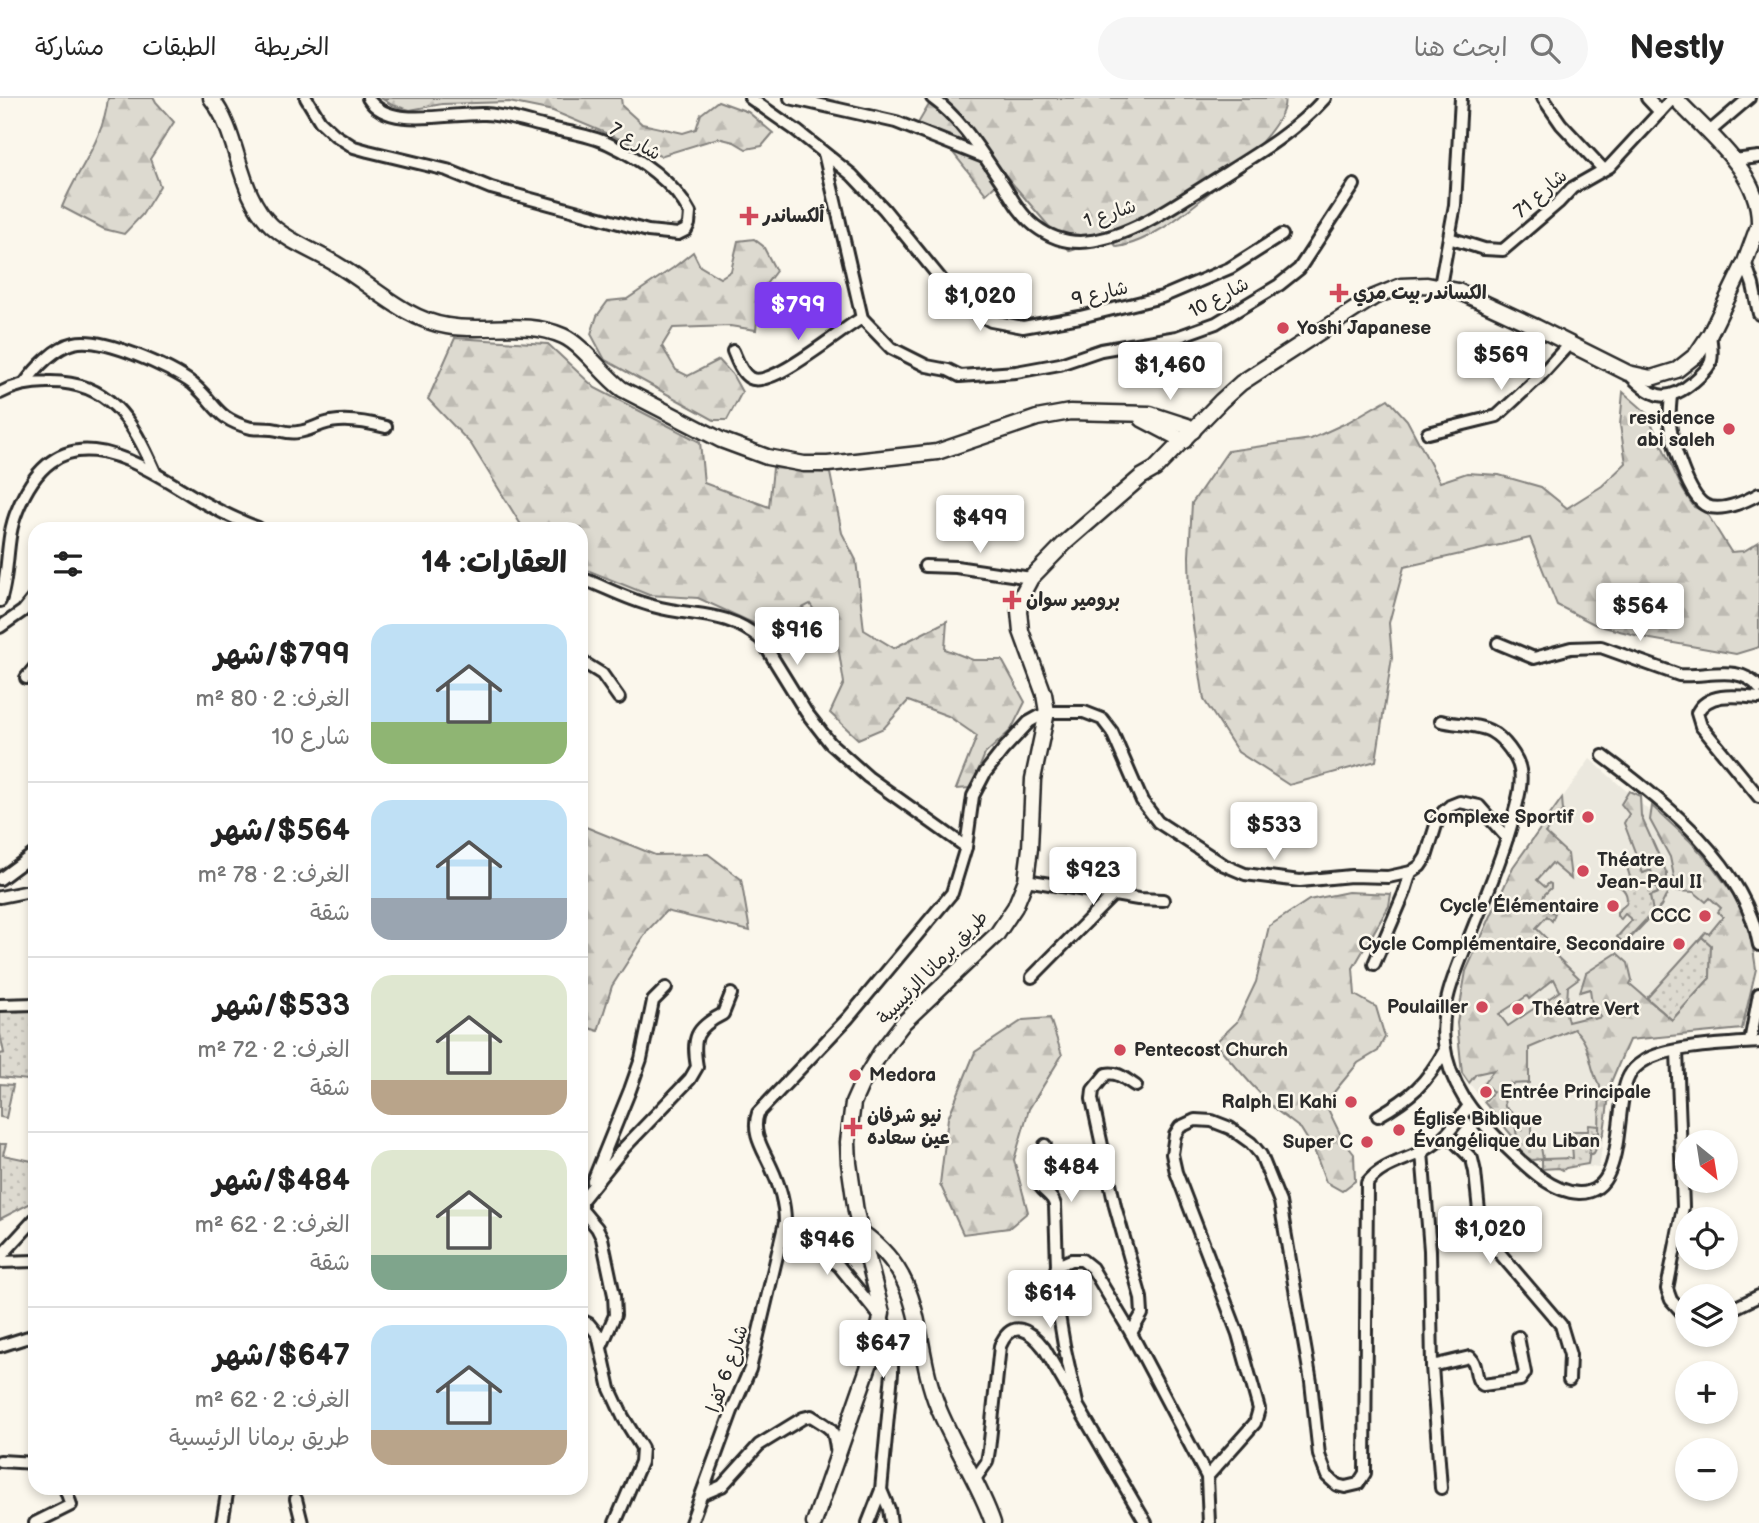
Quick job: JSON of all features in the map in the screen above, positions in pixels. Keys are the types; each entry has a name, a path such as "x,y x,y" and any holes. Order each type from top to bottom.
{"main road":[{"path":"211,98 235,147 254,202 273,227 292,241 340,266 403,309 432,322 464,328 533,328 569,339 622,389 721,440 745,449 789,463 828,464 937,453 1056,413 1135,415 1185,434"},
{"name":"طريق برمانا الرئيسية","path":"814,1523 873,1354 881,1319 880,1299 860,1232 852,1185 848,1142 853,1103 881,1052 904,1022 997,934 1015,908 1026,880 1033,779 1047,712 1044,694 1021,631 1019,611 1023,593 1031,578 1065,543 1142,477 1150,463 1185,434 1205,409 1221,401 1269,364 1374,297 1401,286 1440,286 1458,291 1628,373 1651,377 1677,370 1696,355 1710,334 1751,258 1759,223 1755,192 1734,160 1681,100"},
{"path":"860,1232 890,1258 908,1287 920,1328 934,1396 975,1479 993,1523"}],"street":[{"name":"شارع 7","path":"306,98 328,129 354,147 447,170 491,188 648,231 672,235 686,230 691,218 678,195 656,174 608,144 513,117 485,114 400,117 379,110 368,98"},
{"name":"شارع 9","path":"750,98 824,153 877,201 962,305 991,321 1023,327 1080,317 1162,297 1230,268 1282,235"},
{"path":"790,98 896,122 984,157"},
{"name":"شارع 1","path":"932,98 952,116 984,157 1018,208 1036,227 1061,239 1091,240 1133,227 1188,197 1278,139 1325,98"},
{"path":"1440,286 1459,165 1461,98"},
{"path":"1543,98 1561,124 1603,169"},
{"path":"1647,98 1660,112"},
{"path":"1708,133 1749,98"},
{"name":"شارع 71","path":"1449,238 1484,248 1503,250 1572,188 1619,157 1660,112 1681,100"},
{"path":"733,351 745,374 754,380 762,380 782,371 862,318 824,153"},
{"path":"1734,160 1759,157"},
{"name":"شارع 10","path":"862,318 891,348 927,366 948,370 960,376 1016,372 1060,364 1101,349 1177,337 1216,323 1279,285 1299,269 1354,186"},
{"path":"1751,258 1759,314"},
{"path":"1628,373 1657,395 1671,396 1685,388 1709,366 1710,334"},
{"path":"25,383 38,367 62,347 82,341 131,352 175,374 197,388 228,421 242,426 290,433 310,430 324,423 346,422 386,427"},
{"path":"1428,433 1497,416 1539,377 1569,344"},
{"path":"0,393 25,383 70,381 96,391 113,405 130,425 155,472"},
{"path":"1671,396 1672,435 1687,480 1701,503 1720,508 1759,494"},
{"path":"0,601 9,563 15,515 31,483 47,466 66,454 87,449 116,456 155,472 193,496 246,522"},
{"path":"925,566 956,567 1031,578"},
{"path":"588,581 640,603 713,616 739,623 751,631 765,645 806,712 830,743 868,777 966,847"},
{"path":"0,627 28,605"},
{"path":"1498,643 1534,658 1571,648 1601,647 1679,675 1692,677 1735,673 1755,682 1759,688"},
{"path":"588,665 602,674 619,698"},
{"path":"1759,698 1732,696 1712,699 1700,706 1697,713 1700,726 1759,797"},
{"path":"868,1523 881,1490 893,1354 889,1331 839,1266 785,1222 782,1199 758,1141 755,1121 758,1113 848,1018 952,893 966,847 973,796 985,773 1029,722 1047,712 1084,712 1102,719 1112,732 1148,811 1174,834 1232,870 1300,881 1351,876 1388,877 1411,872 1420,866 1426,857 1437,822 1450,806 1460,802 1479,806 1507,838"},
{"path":"1441,721 1493,732 1519,763 1521,785 1507,838 1447,999 1444,1022 1445,1050 1454,1080 1468,1107 1520,1161 1555,1187 1578,1193 1588,1192 1605,1181 1612,1167 1629,1076 1646,1060 1677,1051 1755,1042 1759,994"},
{"path":"1603,756 1672,812 1714,856 1745,905 1759,945"},
{"path":"0,879 28,858"},
{"path":"1374,964 1405,894 1411,872"},
{"path":"1026,880 1139,899 1163,900"},
{"path":"0,897 28,891"},
{"path":"1032,977 1113,895"},
{"path":"591,1190 593,1177 641,1059 653,1001 666,988"},
{"path":"588,1193 623,1149 698,1068 694,1044 706,1023 723,1014 731,994"},
{"path":"0,1005 28,1004"},
{"path":"1378,1116 1416,1091 1435,1068 1445,1050"},
{"path":"1675,1304 1667,1289 1683,1207 1677,1051"},
{"path":"1131,1334 1142,1314 1141,1298 1118,1218 1092,1099 1093,1090 1106,1074 1121,1075 1136,1086"},
{"path":"1207,1477 1255,1423 1259,1409 1238,1334 1176,1172 1172,1154 1175,1135 1187,1123 1195,1120 1212,1121 1240,1134 1261,1155 1280,1202 1311,1382 1319,1455 1327,1476 1345,1487 1358,1484 1365,1473 1367,1183 1384,1168 1422,1152 1448,1135 1468,1107"},
{"path":"1448,1135 1472,1158 1480,1221 1491,1243 1562,1325 1570,1355 1569,1380"},
{"path":"1045,1145 1038,1178 1041,1188 1054,1199 1057,1266 1054,1271 1054,1289 1077,1403"},
{"path":"1422,1152 1430,1250 1432,1366 1441,1488"},
{"path":"588,1217 602,1238 615,1308 613,1322 602,1345"},
{"name":"شارع 6 كفرا","path":"691,1523 750,1369 785,1222"},
{"path":"0,1260 28,1227"},
{"path":"0,1260 28,1261"},
{"path":"1057,1266 1071,1260 1088,1263 1131,1334 1207,1477 1209,1523"},
{"path":"1738,1306 1759,1296"},
{"path":"588,1324 602,1345 610,1390 642,1448 615,1523"},
{"path":"975,1479 987,1462 1000,1346 1007,1334 1018,1329 1036,1338 1146,1523"},
{"path":"0,1346 28,1337"},
{"path":"1432,1366 1470,1357 1479,1382 1483,1385 1520,1380 1525,1373 1518,1337"},
{"path":"703,1493 722,1486 759,1445 803,1418 811,1416 831,1429 835,1437 836,1455"},
{"path":"0,1461 28,1463"},
{"path":"881,1490 888,1504 891,1523"},
{"path":"35,1523 71,1505 67,1495"},
{"path":"222,1523 227,1495"},
{"path":"296,1499 302,1523"}],"shaded area":[{"path":"1590,759 1687,844 1742,915 1742,1029 1629,1040 1611,1082 1599,1168 1532,1160 1462,1073 1457,1023 1466,971 1513,867"}],"green space":[{"path":"108,98 154,98 174,122 150,159 160,186 142,215 124,234 104,229 62,207 96,141"},
{"path":"381,98 621,98 622,106 642,124 683,133 696,129 701,114 718,101 748,112 773,133 762,146 746,149 734,142 718,138 660,156 553,111 509,102 442,104 410,110 392,105"},
{"path":"933,98 1284,98 1283,110 1274,126 1243,162 1172,222 1133,243 1117,247 1109,238 1070,251 1006,176 986,194 934,129 917,125"},
{"path":"754,239 763,246 776,271 760,292 756,330 730,326 673,328 662,346 676,370 688,376 719,360 732,374 742,392 727,420 714,420 605,360 591,334 597,316 608,301 627,299 693,252 700,266 720,278 731,271 738,241"},
{"path":"455,338 548,344 595,388 700,442 704,483 769,507 773,468 830,473 842,533 856,560 864,630 894,648 947,621 945,649 973,660 1002,660 1025,702 1011,730 985,754 971,788 956,789 977,736 948,716 908,701 884,728 858,739 830,713 844,683 838,646 810,604 764,628 698,598 649,595 588,570 588,522 519,522 471,444 428,399"},
{"path":"1623,392 1646,412 1683,490 1694,507 1706,512 1731,552 1744,551 1759,542 1759,647 1736,654 1651,639 1596,625 1557,605 1530,538 1404,567 1389,623 1392,657 1376,761 1289,785 1238,752 1204,700 1190,606 1192,503 1228,451 1311,439 1388,399 1407,420 1440,482 1467,473 1499,475 1541,487 1567,508 1602,486 1626,463 1620,425"},
{"path":"1629,791 1640,796 1641,816 1667,874 1667,894 1661,906 1625,944 1653,912 1650,896 1658,893 1651,870 1643,873 1624,823 1629,814 1621,804"},
{"path":"1562,798 1563,811 1545,833 1568,854 1571,879 1552,863 1537,880 1545,887 1551,884 1543,901 1547,909 1555,913 1552,921 1547,916 1536,928 1550,942 1547,947 1579,978 1568,986 1567,1003 1564,1005 1568,1022 1592,1016 1594,1019 1601,1017 1592,1004 1590,989 1580,992 1586,973 1617,953 1628,963 1632,980 1630,984 1672,1020 1710,978 1711,945 1702,937 1706,932 1709,934 1723,917 1718,912 1721,908 1710,898 1706,902 1694,892 1677,891 1670,857 1650,820 1652,806 1710,863 1743,908 1750,929 1756,969 1742,1029 1629,1040 1611,1082 1604,1132 1594,1153 1589,1155 1593,1133 1599,1133 1600,1086 1584,1042 1574,1029 1529,1048 1529,1083 1511,1084 1511,1092 1504,1098 1505,1107 1513,1112 1518,1143 1484,1102 1493,1092 1484,1083 1494,1070 1476,1074 1469,1083 1462,1073 1457,1023 1466,971 1513,867","holes":["1554,979 1560,991 1508,1026 1499,1014 1527,996 1529,999"]},
{"path":"588,828 655,855 708,854 741,879 750,931 666,911 648,930 612,986 598,1031 588,1027"},
{"path":"1638,858 1643,873 1651,870 1659,893 1653,912 1624,943 1617,937 1632,920 1625,914 1621,919 1617,916 1627,898 1614,882 1617,879 1623,884 1630,877 1627,867"},
{"path":"1348,892 1391,894 1389,906 1353,968 1355,995 1376,1007 1385,1037 1378,1051 1358,1063 1325,1103 1343,1140 1354,1154 1355,1181 1342,1191 1326,1182 1314,1150 1301,1129 1276,1110 1215,1043 1237,1022 1256,982 1269,926 1309,900"},
{"path":"1702,937 1711,945 1710,978 1672,1020 1647,998"},
{"path":"28,1007 28,1080 0,1077 0,1054 4,1053 0,1034 0,1009"},
{"path":"1050,1018 1062,1055 1029,1109 1014,1160 1028,1212 1009,1228 963,1234 940,1184 948,1118 975,1052 1023,1020"},
{"path":"0,1084 13,1085 6,1118 0,1117"},
{"path":"1513,1121 1532,1121 1532,1137 1536,1137 1536,1146 1541,1147 1543,1159 1573,1158 1571,1131 1588,1131 1589,1125 1599,1126 1599,1134 1593,1134 1588,1164 1563,1170 1542,1169 1542,1159 1532,1160 1520,1153"},
{"path":"0,1144 6,1144 3,1155 28,1160 28,1205 0,1219"}],"place":[{"name":"ألكساندر","path":"749,216"},
{"name":"الكساندر بيت مري","path":"1339,293"},
{"name":"Yoshi Japanese","path":"1283,328"},
{"name":"residence abi saleh","path":"1729,429"},
{"name":"برومير سوان","path":"1012,600"},
{"name":"Complexe Sportif","path":"1588,817"},
{"name":"Théatre Jean-Paul II","path":"1583,871"},
{"name":"Cycle Élémentaire","path":"1613,906"},
{"name":"CCC","path":"1705,916"},
{"name":"Cycle Complémentaire, Secondaire","path":"1679,944"},
{"name":"Poulailler","path":"1482,1007"},
{"name":"Théatre Vert","path":"1518,1009"},
{"name":"Pentecost Church","path":"1120,1050"},
{"name":"Medora","path":"855,1075"},
{"name":"Entrée Principale","path":"1486,1092"},
{"name":"Ralph El Kahi","path":"1351,1102"},
{"name":"نيو شرفان عين سعاده","path":"853,1127"},
{"name":"Église Biblique Évangélique du Liban","path":"1399,1130"},
{"name":"Super C","path":"1367,1142"}]}
